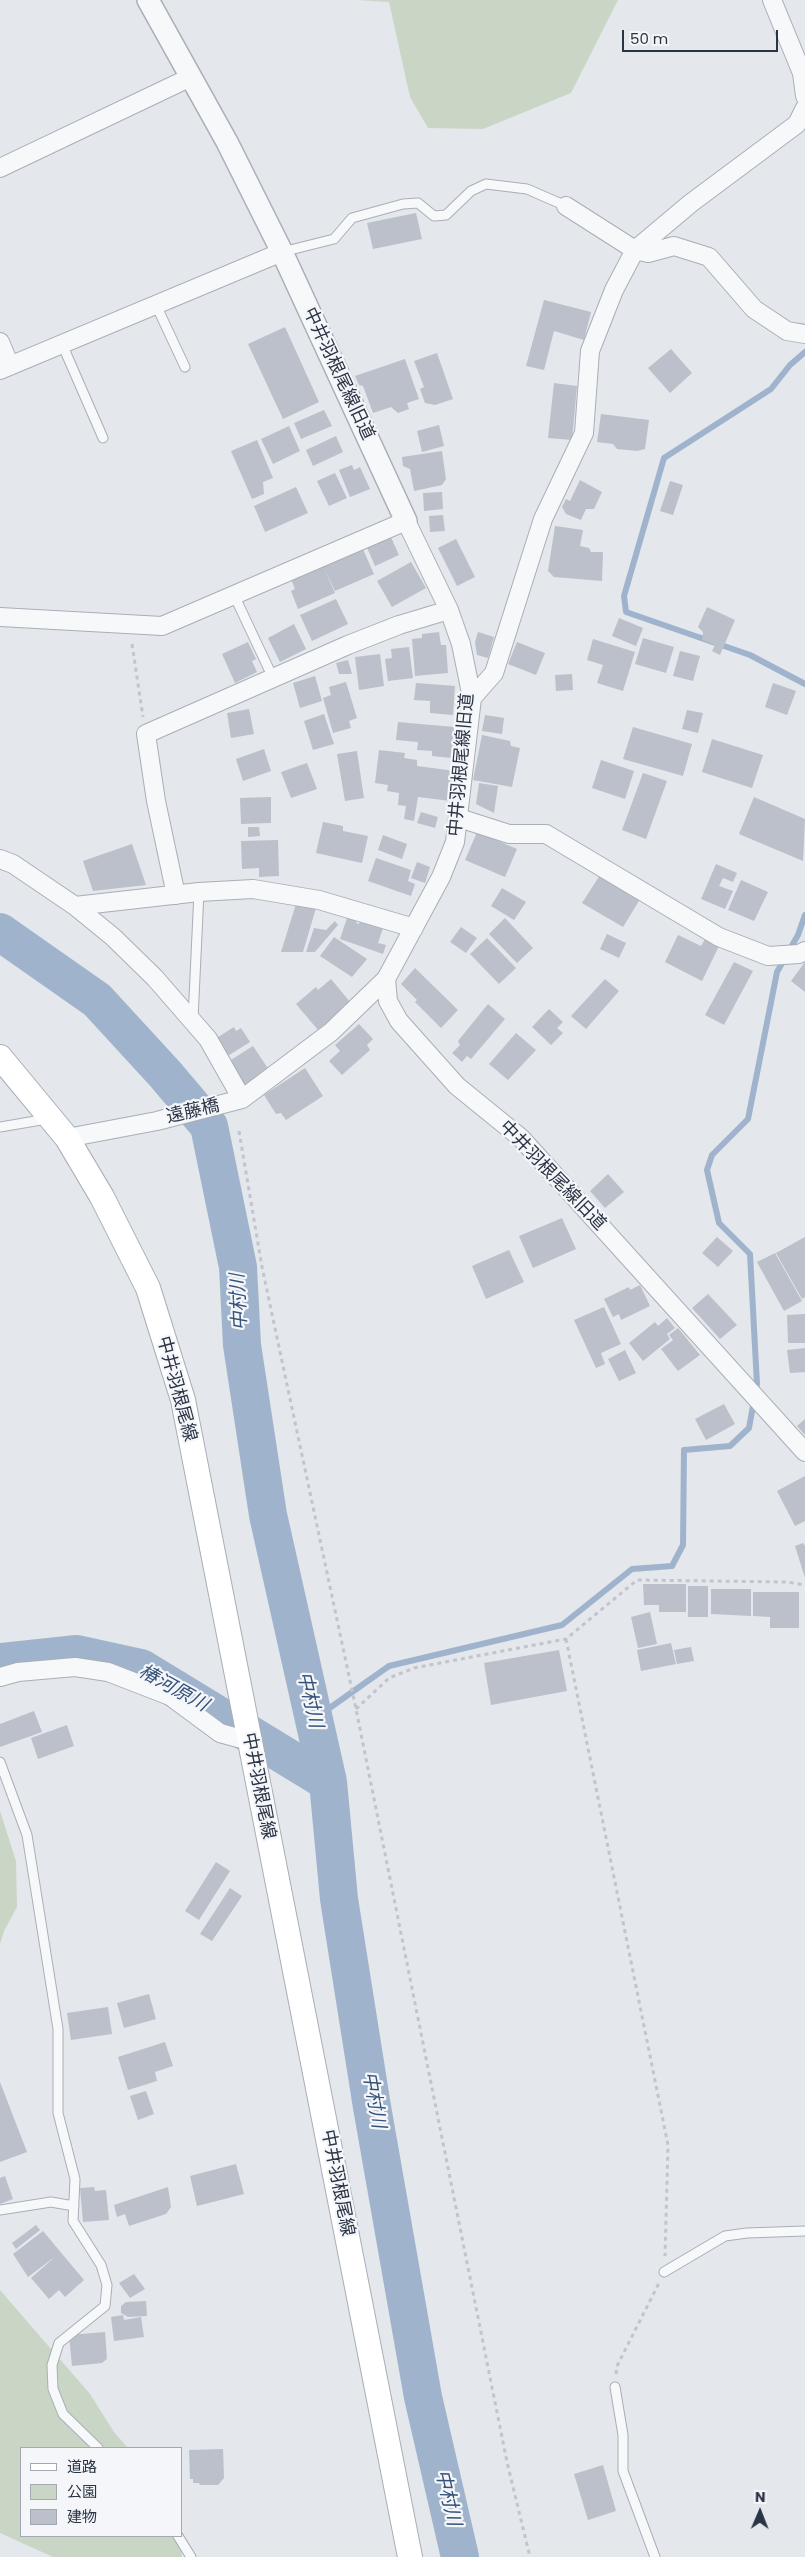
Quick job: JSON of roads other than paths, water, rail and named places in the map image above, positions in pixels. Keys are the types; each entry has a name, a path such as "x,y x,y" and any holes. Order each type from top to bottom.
{"main road":[{"name":"中井羽根尾線","path":"0,1057 67,1138 102,1198 151,1297 183,1400 410,2557"}],"street":[{"name":"中井羽根尾線旧道","path":"148,0 227,142 282,252 406,522 450,610 461,644 472,698 460,818 452,851 414,928 386,979 388,1000 399,1021 457,1086 521,1138 805,1452"},
{"path":"772,0 804,71 805,96"},
{"path":"0,168 191,77"},
{"path":"472,698 494,673 543,519 584,433 590,352 614,290 636,250 691,202 797,124 805,108"},
{"path":"566,206 636,250 648,253 674,246 709,257 754,309 787,331 805,334"},
{"path":"0,342 5,368 282,252"},
{"path":"0,617 162,626 406,522"},
{"path":"176,895 156,801 146,734 399,625 450,610"},
{"path":"460,818 509,834 546,834 719,937 768,956 799,954 805,951"},
{"path":"0,858 13,864 75,906 113,936 156,978 208,1039 236,1101 331,1032 386,979"},
{"path":"75,906 199,892 253,889 319,900 414,928"},
{"name":"遠藤橋","path":"67,1138 157,1121 236,1101"},
{"path":"0,1677 18,1672 75,1667 108,1672 170,1696 220,1733 249,1741"}],"lane":[{"path":"282,252 334,239 352,218 403,204 418,203 434,216 446,215 471,191 486,184 527,189 566,206"},
{"path":"156,305 185,367"},
{"path":"62,344 103,438"},
{"path":"234,595 274,680"},
{"path":"193,1021 199,892"},
{"path":"0,1127 50,1118"},
{"path":"0,1762 28,1845 58,2029 58,2113 75,2179 73,2221 101,2265 107,2285 105,2306 59,2343 52,2365 53,2389 62,2414 97,2447"},
{"path":"0,2210 51,2202 74,2206"},
{"path":"664,2272 725,2236 747,2233 805,2231"},
{"path":"615,2387 623,2434 623,2471 655,2557"},
{"path":"179,2537 191,2557"}],"waterway":[{"path":"805,352 790,365 771,389 664,458 624,596 626,612 750,655 805,684"},
{"path":"314,1719 389,1666 562,1625 632,1569 672,1566 683,1545 684,1450 730,1446 749,1428 757,1384 750,1254 719,1223 707,1170 712,1155 748,1119 777,972 798,935 805,915"},
{"name":"中村川","path":"0,932 97,1000 165,1074 209,1126 238,1267 242,1345 268,1515 328,1782 339,1899 372,2107 423,2397 460,2557"},
{"name":"椿河原川","path":"0,1662 77,1654 141,1668 328,1782"}]}
